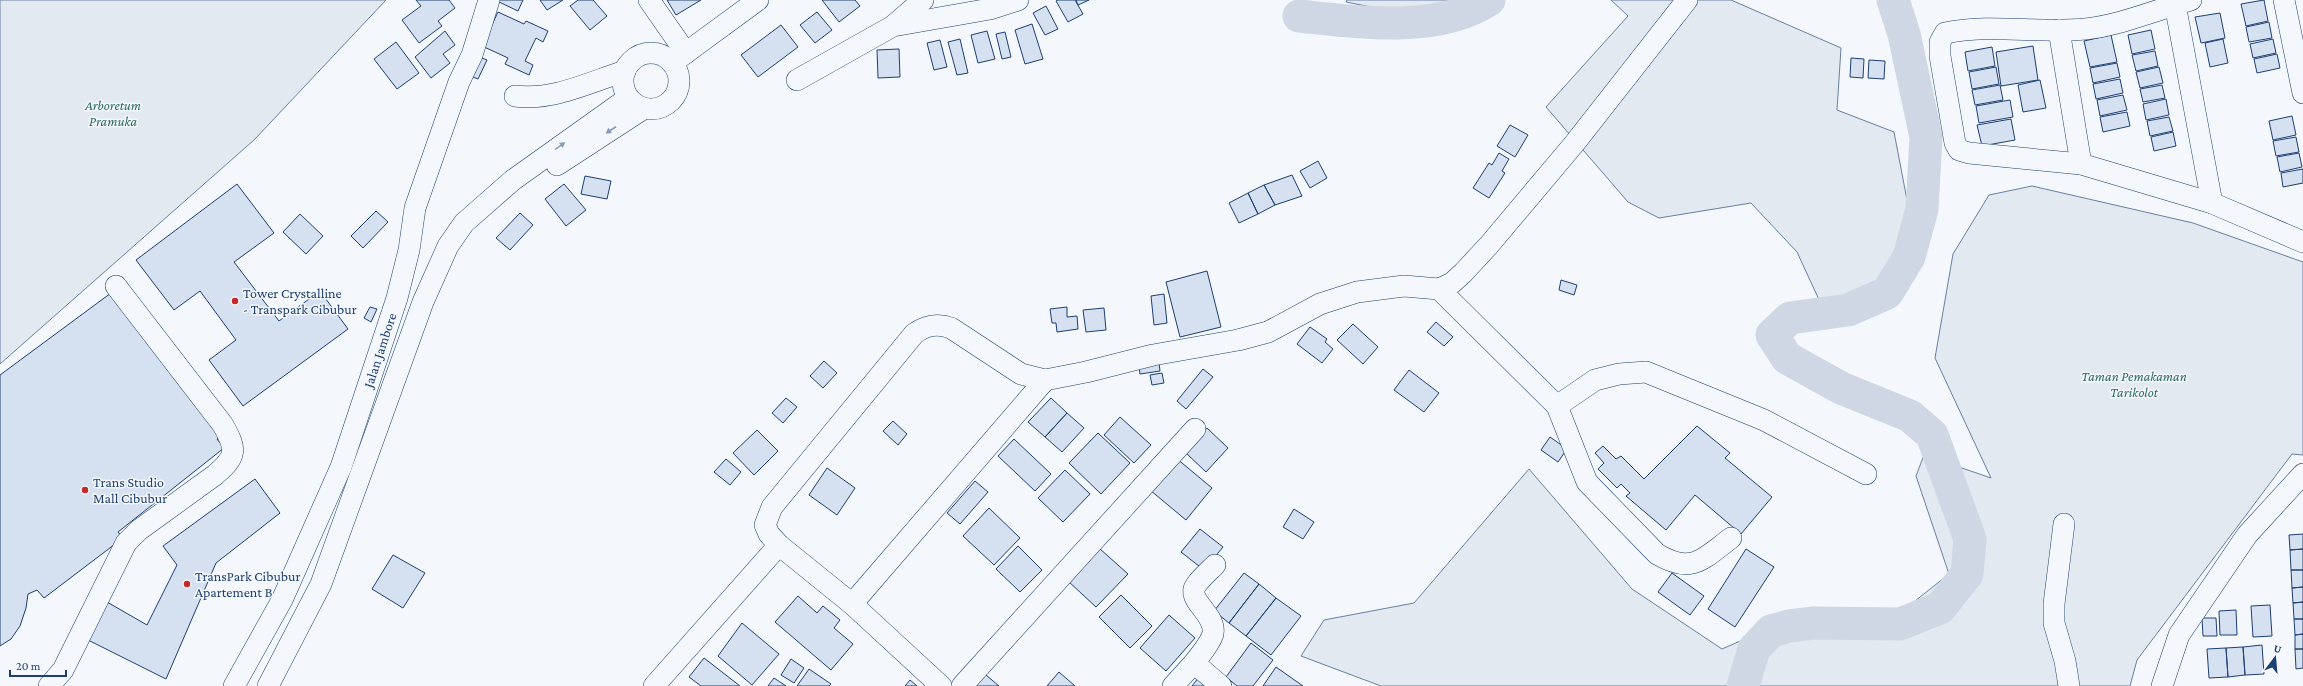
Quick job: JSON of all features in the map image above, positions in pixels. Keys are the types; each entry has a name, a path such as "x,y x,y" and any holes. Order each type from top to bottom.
{"street":[{"name":"Jalan Jambore","path":"234,686 282,600 341,467 397,298 409,250 414,208 459,82 472,55 489,0"},
{"path":"649,0 679,58 680,79 675,97 661,108 636,103 623,85 625,71 633,60 646,54 679,58 758,0"},
{"path":"797,80 894,26 923,0"},
{"path":"894,26 987,4 1018,0"},
{"path":"941,686 852,604 779,545 769,534 765,525 772,507 914,334 922,328 941,325 952,328 1022,374 1045,380 1086,372 1153,355 1238,340 1268,332 1320,304 1357,292 1404,286 1439,289 1452,283 1463,273 1574,144 1687,0"},
{"path":"2284,0 2302,87"},
{"path":"2212,203 2183,2 2129,19 2085,29 2059,30 2016,28 1945,33 1940,42 1940,56 1955,143 1959,150 1969,153 2081,164 2212,203 2303,242"},
{"path":"2059,30 2081,164"},
{"path":"515,96 532,98 548,96 625,71"},
{"path":"268,686 322,584 423,302 448,246 464,223 513,180 636,103"},
{"path":"284,686 331,592 434,308 458,252 486,217 636,103"},
{"path":"49,686 63,670 126,543 139,530 227,465 233,452 233,443 223,425 116,286"},
{"path":"1439,289 1557,406 1587,482 1657,554 1671,563 1684,566 1700,561 1731,538"},
{"path":"1557,406 1595,380 1619,374 1646,372 1764,420 1866,474"},
{"path":"852,604 1045,380"},
{"path":"962,686 1195,429"},
{"path":"2162,686 2179,635 2247,535 2303,474"},
{"path":"2064,524 2054,604 2054,623 2065,661 2069,686"},
{"path":"654,686 779,545"},
{"path":"1173,686 1194,663 1212,637 1212,620 1194,596 1194,591 1195,586 1215,565"},
{"path":"1194,663 1220,686"}],"green space":[{"name":"Arboretum Pramuka","path":"0,0 386,0 254,140 0,364"},
{"path":"1347,0 1463,0 1427,18 1346,2"},
{"path":"1611,0 1731,0 1841,48 1837,110 1894,132 1912,226 1879,296 1821,304 1797,252 1751,203 1659,218 1628,202 1546,107 1628,16"},
{"name":"Taman Pemakaman Tarikolot","path":"2032,186 2193,223 2303,262 2303,455 2292,454 2137,660 2130,686 1381,686 1301,656 1324,620 1414,603 1529,469 1632,589 1722,649 1804,613 1891,620 1949,574 1916,476 1924,455 1991,478 1935,358 1953,254 1989,195"}],"building":[{"path":"416,0 449,0 455,8 438,21 442,26 419,43 402,20 421,6"},
{"path":"499,0 523,0 518,11 499,2"},
{"path":"540,0 563,0 547,10"},
{"path":"578,0 593,0 607,16 590,30 570,6"},
{"path":"667,0 701,0 676,15"},
{"path":"822,0 855,0 860,6 839,22"},
{"path":"1075,0 1083,14 1068,22 1056,1"},
{"path":"1076,0 1089,0 1078,5"},
{"path":"2264,0 2268,21 2246,26 2241,4"},
{"path":"1046,6 1058,29 1045,35 1033,13"},
{"path":"498,12 524,24 526,21 548,31 543,42 536,38 525,61 533,65 529,75 505,64 508,58 482,46"},
{"path":"817,12 832,30 815,43 800,25"},
{"path":"2220,13 2225,38 2201,43 2195,17"},
{"path":"2269,22 2272,38 2249,42 2246,27"},
{"path":"1032,24 1043,59 1025,64 1015,30"},
{"path":"781,25 798,47 758,77 741,55"},
{"path":"2151,30 2155,49 2132,54 2128,35"},
{"path":"445,31 455,45 443,54 450,63 431,78 415,57"},
{"path":"987,31 995,59 978,63 971,35"},
{"path":"1005,32 1011,57 1002,59 996,34"},
{"path":"2111,35 2117,62 2090,67 2084,41"},
{"path":"960,39 968,73 957,75 948,42"},
{"path":"2223,39 2228,63 2210,67 2205,43"},
{"path":"2273,39 2276,53 2253,58 2250,44"},
{"path":"940,40 947,67 934,70 927,43"},
{"path":"396,42 419,73 397,89 374,59"},
{"path":"2033,46 2038,80 2001,86 1996,52"},
{"path":"1992,47 1995,66 1968,71 1965,52"},
{"path":"899,49 900,77 878,78 877,50"},
{"path":"2155,51 2158,66 2136,71 2132,55"},
{"path":"2277,54 2280,68 2257,73 2254,59"},
{"path":"477,56 487,60 478,79 468,75"},
{"path":"1851,58 1864,59 1863,78 1850,77"},
{"path":"1869,60 1885,61 1884,79 1868,78"},
{"path":"2117,63 2120,77 2093,83 2090,68"},
{"path":"1996,67 1999,84 1972,89 1969,72"},
{"path":"2159,67 2163,83 2140,88 2136,72"},
{"path":"2120,79 2123,93 2096,99 2093,84"},
{"path":"2040,80 2046,108 2023,112 2018,85"},
{"path":"2000,85 2003,100 1975,105 1972,90"},
{"path":"2162,85 2165,98 2143,102 2140,89"},
{"path":"2123,95 2127,110 2100,116 2097,100"},
{"path":"2166,99 2169,115 2146,120 2143,104"},
{"path":"2010,100 2013,117 1979,123 1976,106"},
{"path":"2127,112 2130,126 2103,132 2100,117"},
{"path":"2292,116 2296,135 2273,140 2269,121"},
{"path":"2169,117 2173,131 2150,136 2147,121"},
{"path":"2011,119 2015,140 1982,146 1977,125"},
{"path":"1510,125 1528,135 1515,157 1497,146"},
{"path":"2173,132 2176,146 2154,151 2151,137"},
{"path":"2296,137 2299,152 2276,156 2273,141"},
{"path":"1499,153 1509,159 1502,171 1505,173 1489,198 1473,188 1489,163 1492,165"},
{"path":"2299,153 2302,167 2280,172 2277,157"},
{"path":"1318,161 1327,178 1310,188 1300,171"},
{"path":"2303,169 2303,183 2283,187 2281,173"},
{"path":"1292,175 1302,196 1275,205 1264,185"},
{"path":"585,176 611,181 607,199 581,194"},
{"name":"Tower Crystalline - Transpark Cibubur","path":"237,184 274,233 234,262 279,321 320,291 348,329 243,406 209,360 236,340 200,291 174,310 136,260"},
{"path":"564,184 586,210 566,226 545,199"},
{"path":"1264,185 1275,205 1258,214 1248,193"},
{"path":"1248,193 1258,214 1239,223 1229,203"},
{"path":"376,211 388,222 363,248 351,236"},
{"path":"520,213 533,225 510,250 496,238"},
{"path":"300,214 323,236 306,254 283,232"},
{"path":"1207,271 1221,327 1180,337 1166,282"},
{"path":"1561,280 1577,285 1574,295 1559,290"},
{"name":"Trans Studio Mall Cibubur","path":"111,293 220,437 217,439 224,448 118,532 123,538 44,598 37,590 28,594 26,608 20,626 11,639 0,646 0,375"},
{"path":"1164,294 1167,323 1154,325 1151,296"},
{"path":"370,307 377,309 371,322 364,318"},
{"path":"1067,307 1067,317 1077,316 1078,329 1057,332 1056,323 1052,323 1050,309"},
{"path":"1104,308 1106,330 1086,332 1083,310"},
{"path":"1436,322 1453,337 1444,346 1427,332"},
{"path":"1353,324 1378,347 1363,364 1337,340"},
{"path":"1310,327 1327,339 1325,342 1333,349 1322,363 1297,344"},
{"path":"824,361 837,373 823,388 810,376"},
{"path":"1159,363 1160,371 1140,374 1139,366"},
{"path":"1203,369 1213,377 1186,409 1177,401"},
{"path":"1409,370 1439,393 1424,412 1394,390"},
{"path":"1162,373 1164,383 1152,385 1150,375"},
{"path":"786,398 797,407 783,423 772,413"},
{"path":"1051,398 1067,413 1045,437 1028,422"},
{"path":"1067,413 1084,428 1062,452 1045,437"},
{"path":"1120,417 1151,445 1134,463 1104,435"},
{"path":"893,421 907,434 898,445 883,431"},
{"path":"1697,426 1730,453 1725,458 1772,497 1741,534 1695,495 1666,530 1626,496 1630,493 1621,484 1617,488 1598,469 1604,463 1595,453 1603,446 1616,459 1621,456 1644,479"},
{"path":"1207,428 1228,448 1206,472 1185,452"},
{"path":"757,430 778,451 754,475 733,453"},
{"path":"1098,433 1130,463 1101,494 1069,463"},
{"path":"1550,437 1567,449 1558,462 1541,450"},
{"path":"1014,439 1051,474 1035,491 998,456"},
{"path":"1176,458 1212,488 1186,520 1150,490"},
{"path":"726,459 741,472 730,485 714,472"},
{"path":"827,468 855,488 837,515 809,495"},
{"path":"1065,470 1090,494 1063,522 1038,498"},
{"name":"TransPark Cibubur Apartement B","path":"255,479 280,513 216,563 166,679 86,639 107,602 147,625 177,565 163,546"},
{"path":"975,481 988,492 960,524 947,513"},
{"path":"989,508 1020,538 994,565 963,536"},
{"path":"1294,509 1314,522 1303,539 1283,527"},
{"path":"1200,529 1223,547 1204,570 1181,552"},
{"path":"2303,534 2303,549 2290,550 2289,535"},
{"path":"1018,546 1042,570 1020,592 996,569"},
{"path":"1099,548 1128,574 1096,607 1068,581"},
{"path":"1746,549 1774,567 1735,627 1708,609"},
{"path":"2303,549 2303,570 2291,570 2290,550"},
{"path":"393,555 425,573 403,608 372,589"},
{"path":"2291,570 2303,570 2303,587 2292,588"},
{"path":"1244,573 1259,584 1229,623 1214,611"},
{"path":"1672,573 1704,596 1690,615 1658,592"},
{"path":"1259,584 1276,598 1246,636 1229,623"},
{"path":"2303,587 2303,602 2293,603 2292,588"},
{"path":"1121,595 1152,626 1130,648 1099,617"},
{"path":"798,596 817,613 823,606 840,620 834,628 853,644 831,670 775,622"},
{"path":"1276,598 1301,616 1271,655 1246,636"},
{"path":"2303,602 2303,619 2294,619 2293,603"},
{"path":"2270,605 2272,636 2253,637 2251,606"},
{"path":"2236,610 2237,635 2220,635 2219,611"},
{"path":"1169,615 1195,638 1166,671 1140,648"},
{"path":"2202,618 2216,618 2217,636 2203,636"},
{"path":"2294,619 2303,619 2303,634 2295,635"},
{"path":"742,623 779,654 752,685 718,656"},
{"path":"2303,634 2303,649 2295,649 2295,635"},
{"path":"1251,643 1273,660 1253,686 1237,686 1226,677"},
{"path":"2262,645 2264,674 2245,675 2243,647"},
{"path":"2243,647 2245,675 2228,677 2226,648"},
{"path":"2226,648 2228,677 2209,678 2207,649"},
{"path":"2295,649 2303,649 2303,668 2296,669"},
{"path":"704,658 740,686 701,686 689,677"},
{"path":"791,659 804,668 794,683 781,675"},
{"path":"1276,667 1303,686 1263,686"},
{"path":"809,669 831,684 829,686 797,686"},
{"path":"979,669 999,686 965,686"},
{"path":"1059,672 1075,686 1047,686"},
{"path":"1200,676 1211,686 1192,686"},
{"path":"774,678 786,686 768,686"},
{"path":"910,680 917,686 905,686"}],"waterway":[{"path":"1299,16 1371,23 1422,22 1446,18 1468,11 1489,0"},
{"path":"1743,686 1754,649 1771,631 1789,626 1814,623 1900,624 1940,608 1967,574 1970,539 1932,435 1910,416 1841,388 1787,358 1772,335 1790,318 1848,310 1887,293 1909,257 1922,209 1926,137 1904,34 1893,0"}],"place":[{"name":"Tower Crystalline - Transpark Cibubur","path":"235,301"},
{"name":"Trans Studio Mall Cibubur","path":"85,490"},
{"name":"TransPark Cibubur Apartement B","path":"187,584"}]}
